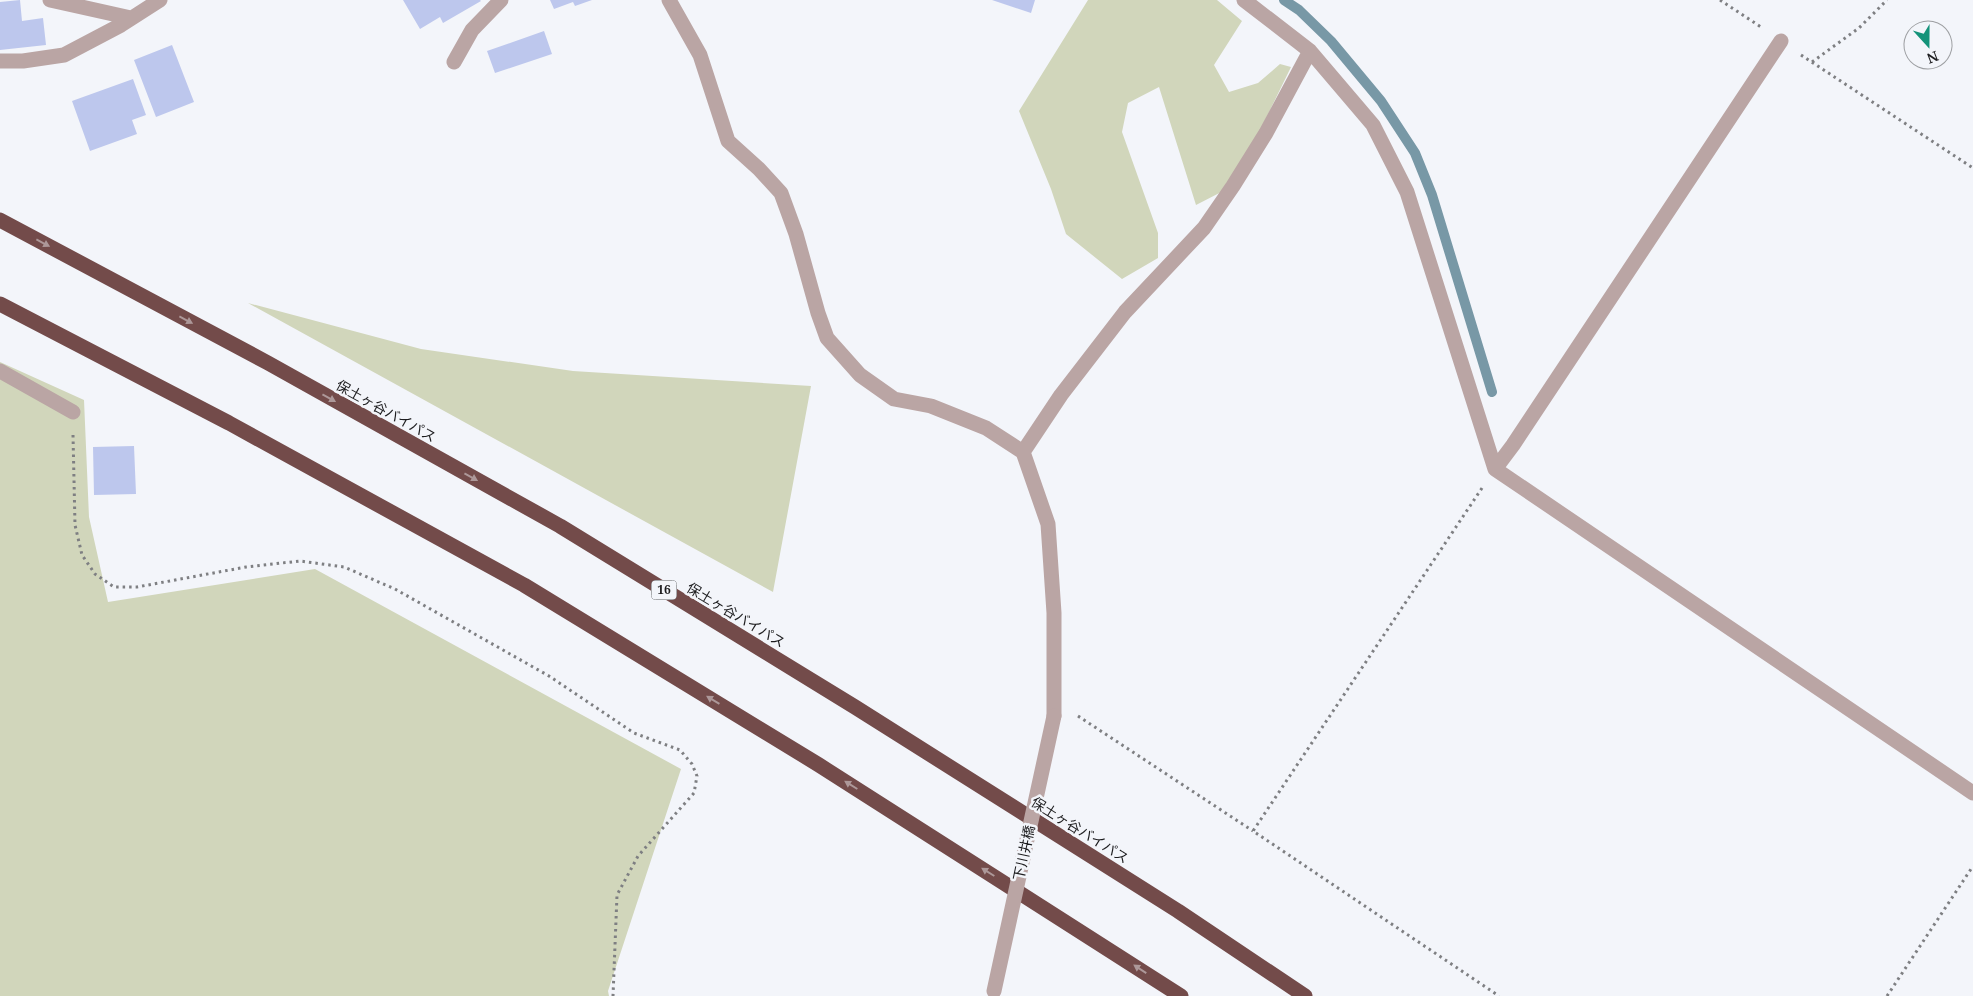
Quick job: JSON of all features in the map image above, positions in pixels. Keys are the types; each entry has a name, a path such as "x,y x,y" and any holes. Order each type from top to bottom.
{"highway":[{"name":"保土ヶ谷バイパス","path":"0,220 268,363 560,526 855,707 1178,912 1306,996"},
{"path":"0,304 229,424 524,585 819,765 1180,996"}],"street":[{"path":"50,0 131,18"},
{"path":"0,61 23,61 64,55 160,0"},
{"path":"454,62 472,30 501,0"},
{"path":"669,0 700,55 728,141 780,193 796,234 827,338 860,375 894,398 931,406 986,428 1023,452 1061,395 1126,312 1204,228 1266,133 1310,51"},
{"path":"1244,0 1310,51 1373,125 1407,192 1495,469 1973,793"},
{"path":"1495,469 1513,445 1782,41"},
{"path":"0,371 73,412"},
{"name":"下川井橋","path":"994,994 1054,708 1054,613 1048,524 1023,452"}],"path":[{"path":"1720,0 1973,168"},
{"path":"1812,62 1859,28 1887,0"},
{"path":"73,412 75,525 80,547 82,555 94,574 114,587 137,587 246,567 300,561 344,566 395,589 549,676 634,733 680,750 692,764 697,776 694,793 638,856 616,895 612,996"},
{"path":"1253,831 1495,469"},
{"path":"1054,708 1253,831 1500,996"},
{"path":"1887,996 1973,866"}],"green space":[{"path":"1088,0 1217,0 1242,21 1214,65 1229,92 1258,83 1280,64 1291,67 1233,186 1196,205 1159,87 1128,103 1122,132 1158,233 1158,258 1122,279 1066,234 1051,189 1019,111"},
{"path":"248,303 421,349 573,371 811,386 773,592"},
{"path":"0,362 84,400 89,517 108,602 315,569 681,769 608,991 609,996 0,996"}],"building":[{"path":"20,0 22,21 43,18 46,45 0,50 0,2"},
{"path":"403,0 481,1 443,23 440,17 420,29"},
{"path":"550,0 592,0 575,6 573,2 554,9"},
{"path":"992,0 1035,0 1031,13"},
{"path":"544,31 552,54 495,73 487,51"},
{"path":"172,45 194,102 156,117 134,60"},
{"path":"133,79 146,115 132,120 137,134 90,151 72,101"},
{"path":"134,446 136,494 94,495 93,447"}],"waterway":[{"path":"1284,0 1299,10 1331,41 1381,101 1415,153 1432,195 1492,392"}]}
